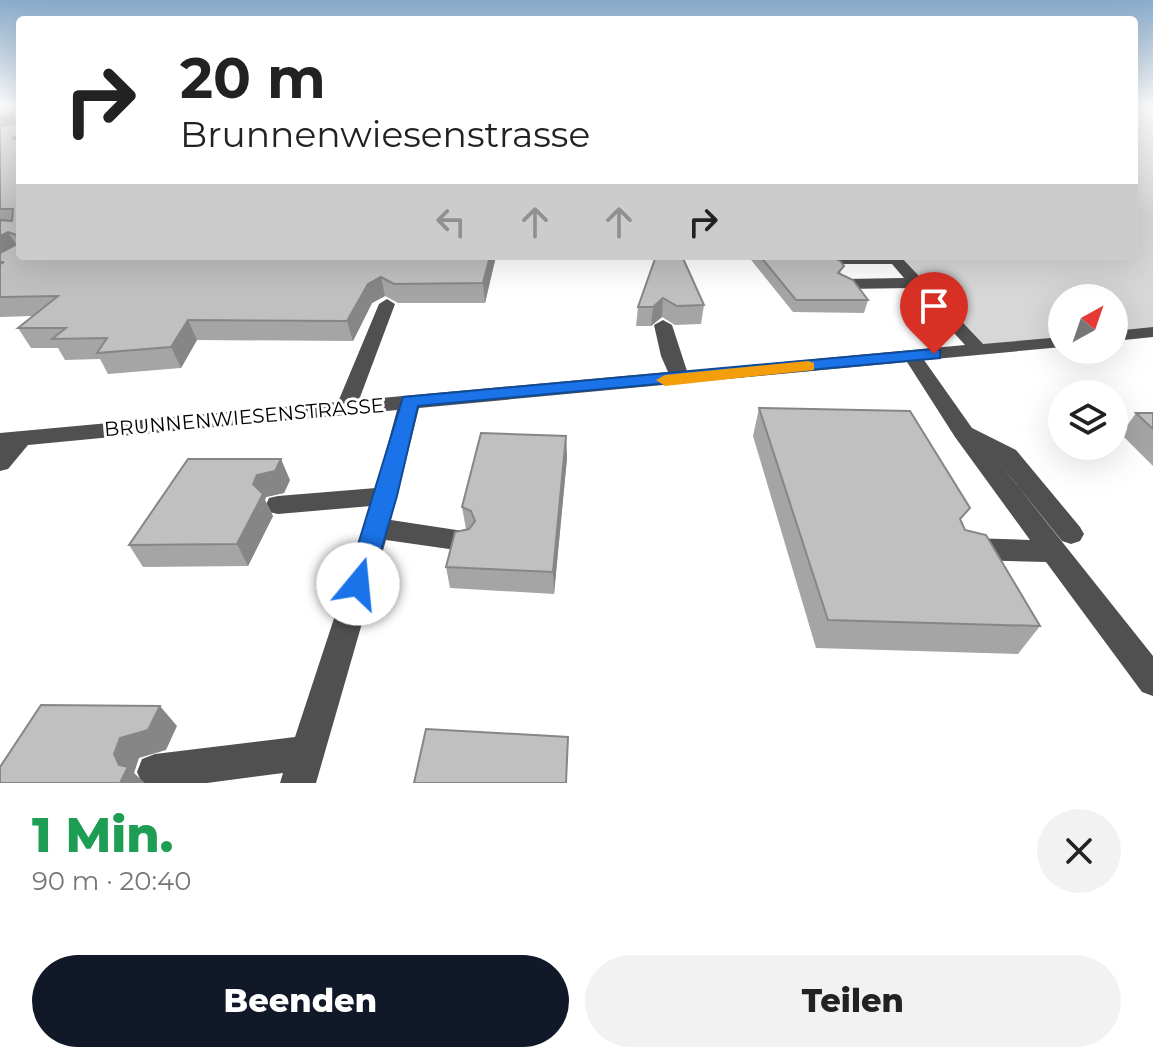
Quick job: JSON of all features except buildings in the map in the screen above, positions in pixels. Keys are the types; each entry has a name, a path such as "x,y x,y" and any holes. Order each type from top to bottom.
{"street":[{"path":"895,260 979,350"},
{"path":"845,284 917,283"},
{"path":"346,407 387,304"},
{"path":"663,325 670,356 681,379"},
{"path":"1128,335 1153,332"},
{"name":"BRUNNENWIESENSTRASSE","path":"11,439 1048,343"},
{"path":"912,356 963,432 1062,543 1153,681"},
{"path":"155,772 302,768 386,496 410,401"},
{"path":"0,463 11,439"},
{"path":"278,505 386,496"},
{"path":"375,528 463,541"},
{"path":"960,549 1062,543"}],"shaded area":[{"path":"1138,143 1153,143 1153,332 1128,335 1128,284 1048,284 1048,343 979,350 896,260 1138,260"}],"slow traffic":[{"path":"665,380 808,367"}],"route":[{"path":"358,584 386,496 410,401 934,354"}]}
